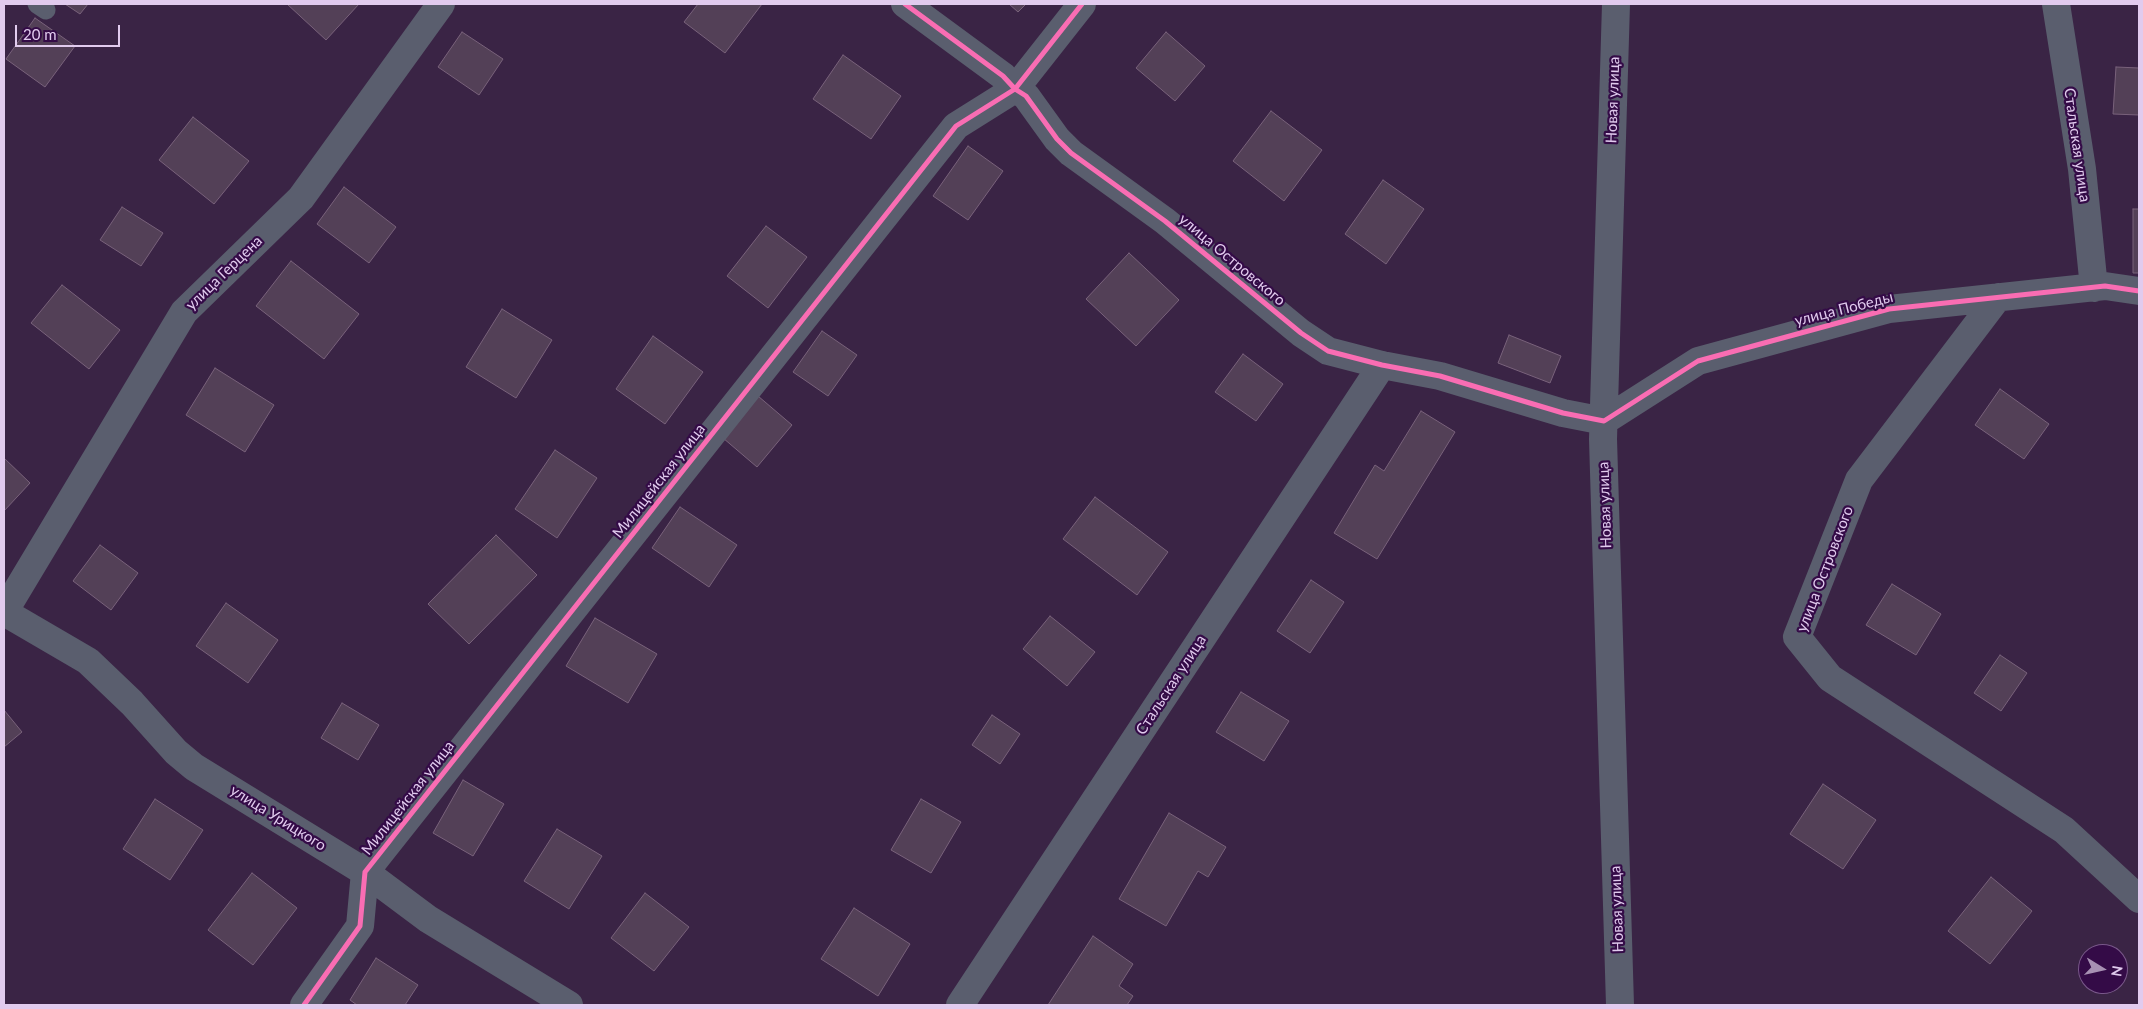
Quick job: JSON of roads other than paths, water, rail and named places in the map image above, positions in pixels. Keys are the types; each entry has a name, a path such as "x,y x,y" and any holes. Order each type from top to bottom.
{"street":[{"name":"улица Герцена","path":"4,612 184,312 301,198 441,4"},
{"name":"улица Островского","path":"905,4 1003,76 1015,89 1026,96 1057,140 1071,153 1165,221 1301,333 1328,351 1382,365 1440,376 1563,413 1604,421"},
{"name":"Милицейская улица","path":"304,1005 360,926 365,872 956,126 1015,89 1082,4"},
{"name":"Новая улица","path":"1616,4 1604,421 1620,1005"},
{"name":"Стальская улица","path":"2056,4 2082,169 2094,288"},
{"name":"улица Победы","path":"1604,421 1698,361 1889,308 2105,286 2139,291"},
{"name":"улица Островского","path":"1998,297 1859,480 1797,637 1830,678 2064,830 2139,899"},
{"name":"Стальская улица","path":"960,1005 1382,365"},
{"name":"улица Урицкого","path":"4,612 88,661 132,703 176,752 194,767 365,872 428,919 570,1005"}]}
